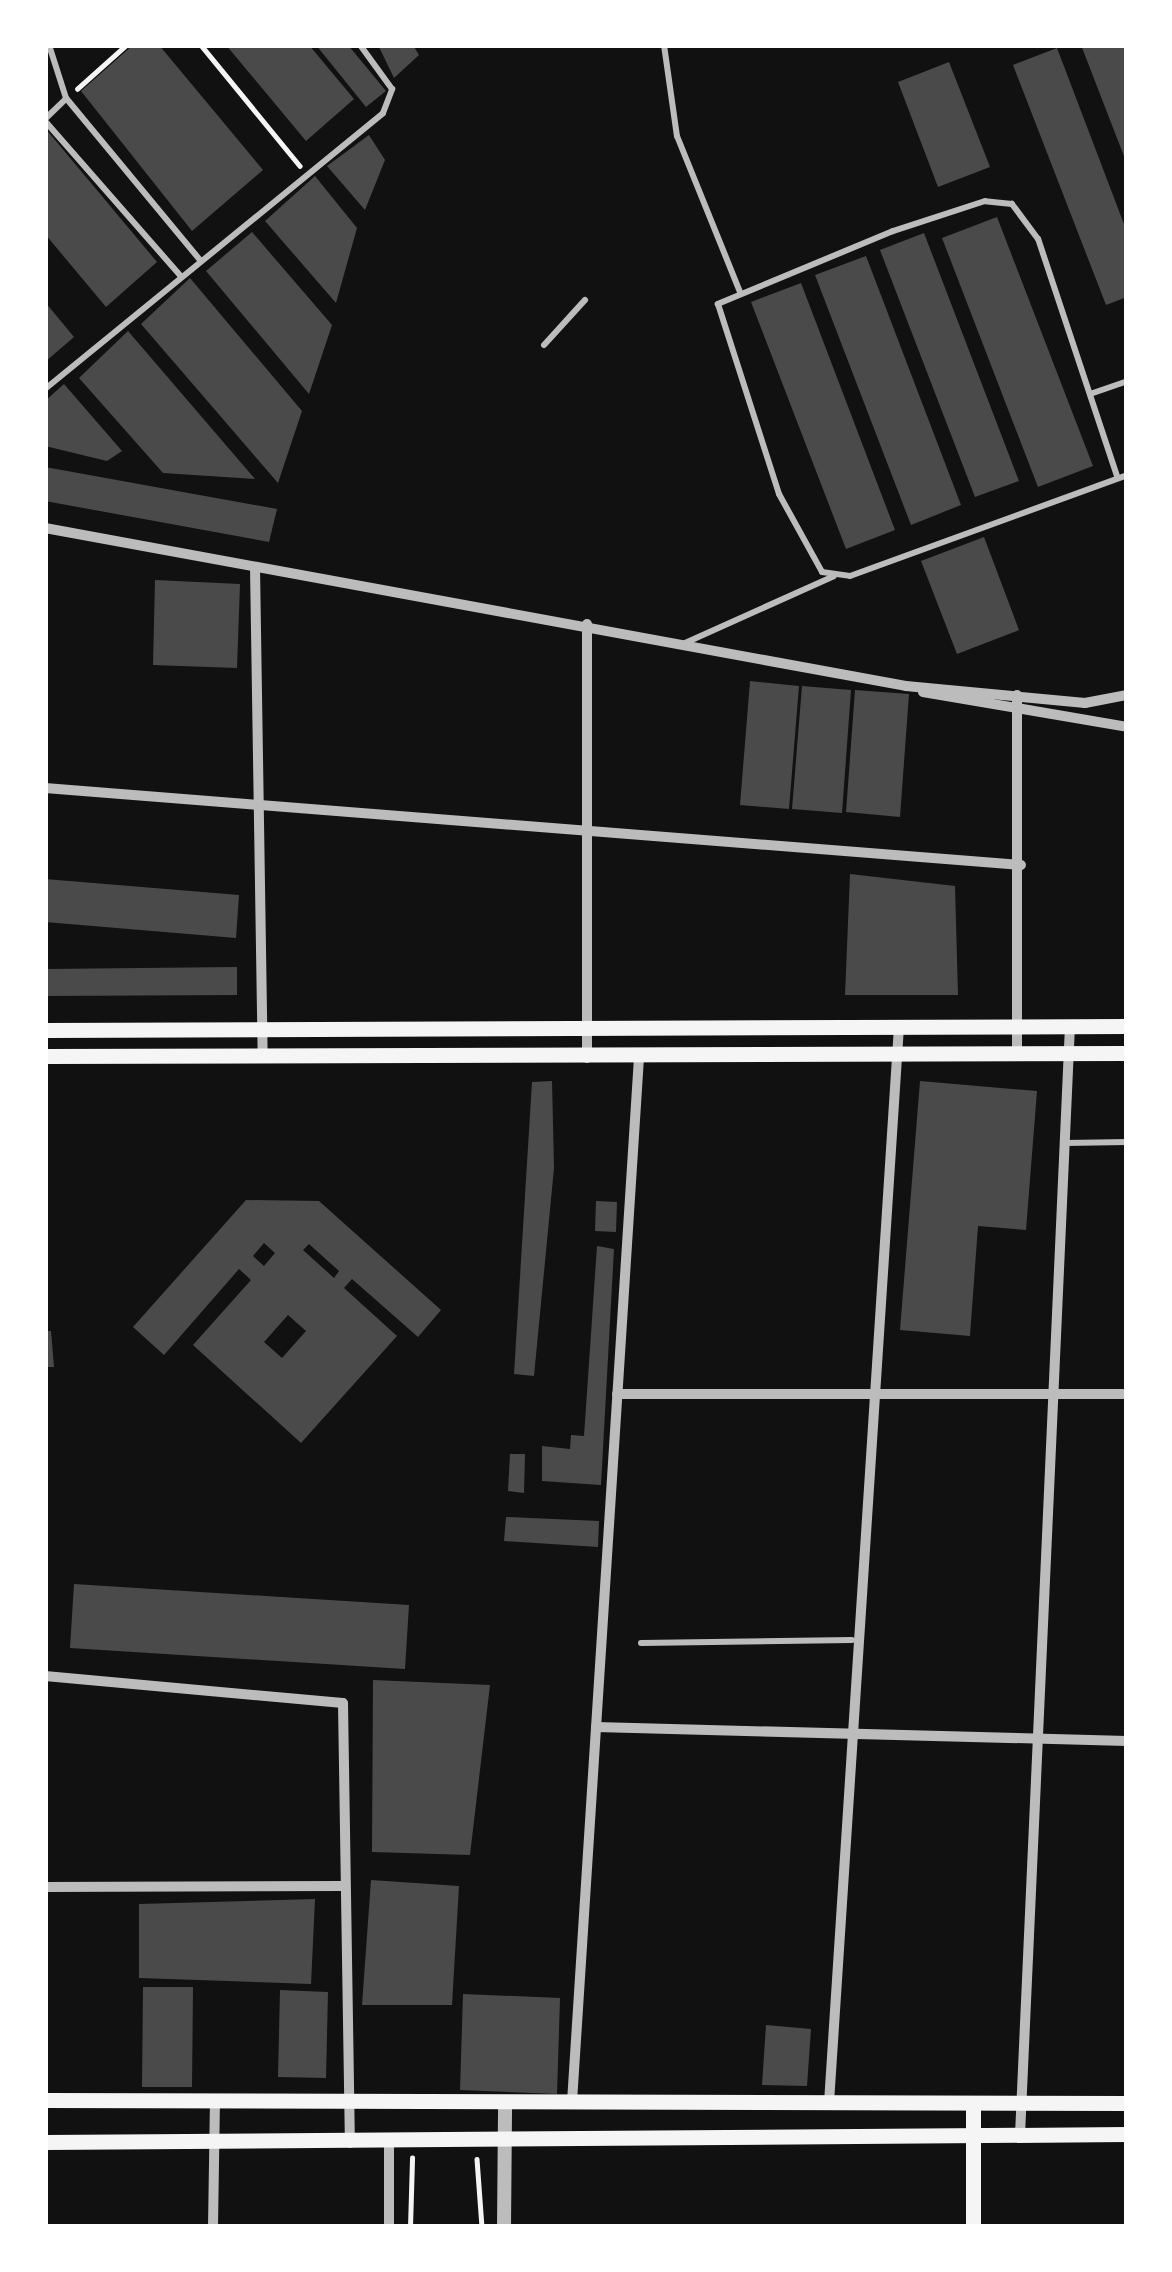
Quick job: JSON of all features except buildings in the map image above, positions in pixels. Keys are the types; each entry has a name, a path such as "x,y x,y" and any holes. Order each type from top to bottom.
{"main road":[{"path":"45,1030 263,1033 1127,1026"},
{"path":"45,1057 1127,1053"},
{"path":"45,2100 1127,2103"},
{"path":"973,2103 973,2227"},
{"path":"45,2141 389,2143 1127,2134"}],"street":[{"path":"45,528 587,624 1017,711 1127,727"},
{"path":"255,567 252,806 263,1058"},
{"path":"587,624 587,1058"},
{"path":"906,686 1017,695 1127,695"},
{"path":"1017,695 1021,866 1017,1054"},
{"path":"45,788 1021,866"},
{"path":"829,2103 868,1394 899,1027"},
{"path":"1020,2135 1070,1027"},
{"path":"572,2102 639,1058"},
{"path":"617,1394 1127,1394"},
{"path":"45,1676 330,1694 350,1721 344,1886 350,2143"},
{"path":"596,1727 1127,1741"},
{"path":"45,1886 344,1886"},
{"path":"214,2227 215,2100"},
{"path":"504,2227 505,2102"},
{"path":"388,2227 389,2143"}],"lane":[{"path":"49,45 67,98 200,260"},
{"path":"45,389 387,107 390,85 360,45"},
{"path":"664,45 677,136 740,293"},
{"path":"67,98 45,120 180,276"},
{"path":"834,576 811,563 744,400 718,304 893,231 1005,201 1038,239 1094,393 1117,476"},
{"path":"544,345 585,299"},
{"path":"1094,393 1127,381"},
{"path":"685,643 834,576 1127,476"},
{"path":"1065,1143 1127,1142"},
{"path":"641,1643 852,1640"}],"path":[{"path":"67,98 125,45"},
{"path":"201,45 306,173"},
{"path":"410,2227 410,2158 428,2158"},
{"path":"464,2159 482,2159 482,2227"}]}
